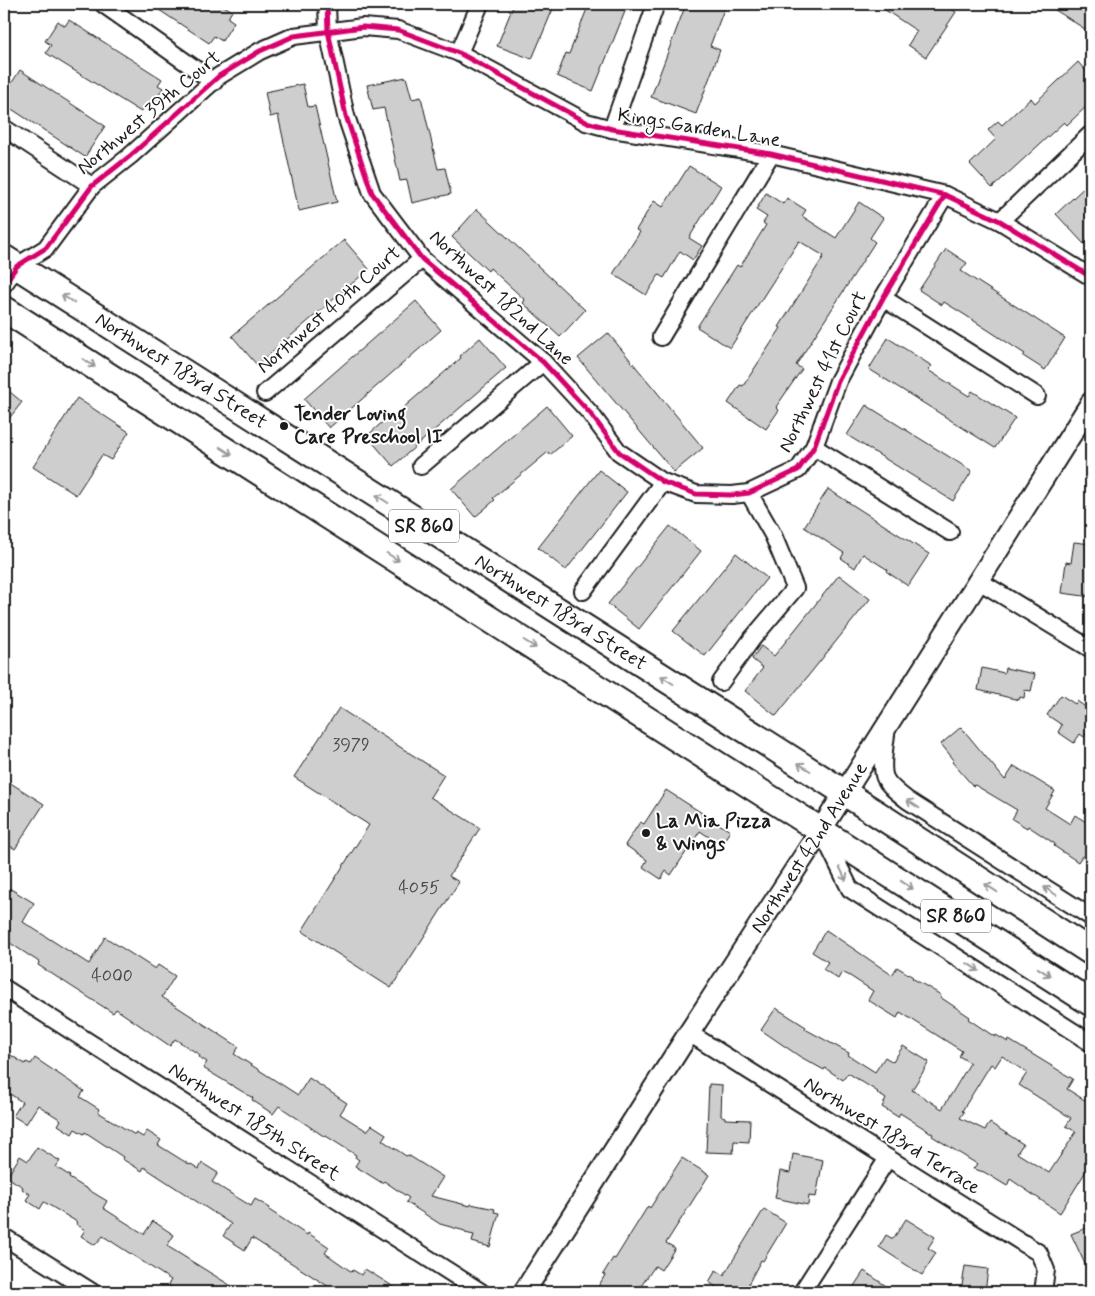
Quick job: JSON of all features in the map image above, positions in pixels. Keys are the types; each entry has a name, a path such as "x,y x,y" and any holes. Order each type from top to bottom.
{"main road":[{"name":"Northwest 183rd Street","path":"8,269 845,793 1091,952"},
{"name":"Northwest 183rd Street","path":"4,309 1091,1003"}],"street":[{"path":"102,4 214,82"},
{"path":"327,4 328,31"},
{"path":"459,53 480,4"},
{"path":"612,130 656,4"},
{"name":"Kings Garden Lane","path":"328,31 363,27 398,30 459,53 586,122 612,130 771,154 945,195 1000,221 1091,277"},
{"name":"Northwest 39th Court","path":"8,269 46,248 92,186 130,156 219,76 260,50 294,36 328,31"},
{"name":"Northwest 182nd Lane","path":"328,31 346,116 372,193 422,259 543,362 590,413 619,452 663,482 696,494 732,495 749,493"},
{"path":"4,128 92,186"},
{"path":"1000,221 1091,134"},
{"path":"661,337 771,154"},
{"name":"Northwest 41st Court","path":"749,493 798,470 814,447 838,381 883,298 945,195"},
{"name":"Northwest 40th Court","path":"265,393 422,259"},
{"path":"883,298 1037,396"},
{"path":"421,466 543,362"},
{"name":"Northwest 42nd Avenue","path":"524,1292 845,793 1091,403"},
{"path":"814,447 950,532"},
{"path":"583,591 663,482"},
{"path":"721,682 752,639 795,588 773,535 749,493"},
{"path":"979,581 1091,649"},
{"path":"887,726 883,767 885,778 894,789 907,800 1091,918"},
{"path":"821,830 850,889 1091,1043"},
{"name":"Northwest 185th Street","path":"4,988 481,1292"},
{"name":"Northwest 183rd Terrace","path":"689,1033 1039,1253 1046,1270 1043,1292"},
{"path":"802,1292 888,1158"},
{"path":"4,1237 92,1292"}],"building":[{"path":"150,4 221,4 232,11 228,18 234,22 222,41 214,36 209,43"},
{"path":"514,4 555,4 532,59 497,46"},
{"path":"589,4 628,4 593,91 557,76 566,53 569,54"},
{"path":"686,4 726,4 710,46 720,50 696,114 651,97"},
{"path":"876,4 944,4 956,12 926,57 908,45 917,31"},
{"path":"1046,4 1091,4 1091,33"},
{"path":"69,20 162,79 158,85 163,88 151,108 146,105 141,112 46,53 51,45 45,41 58,21 65,26"},
{"path":"1078,62 1091,77 1091,102 1067,125 1064,122 992,188 970,164 996,139 988,130 998,121 1002,125 1031,98 1035,103"},
{"path":"20,70 105,126 85,157 4,104 4,95"},
{"path":"406,77 412,99 421,97 438,169 445,168 451,194 412,203 407,180 400,181 384,108 373,110 367,85"},
{"path":"303,84 308,107 315,106 337,202 299,211 278,115 270,117 265,92"},
{"path":"689,166 721,186 689,238 702,246 693,260 680,251 664,278 659,275 646,295 613,274 640,232 636,230 654,201 663,207"},
{"path":"1091,181 1091,237 1084,244 1056,214"},
{"path":"766,193 783,204 787,198 806,210 802,216 836,238 859,202 883,218 870,238 875,242 796,365 802,369 776,407 779,410 766,429 728,403 740,385 743,386 781,328 779,327 824,256 799,241 730,348 697,327 737,265 740,267 766,225 763,223 767,217 756,210"},
{"path":"477,209 585,310 560,337 523,303 525,300 490,268 488,271 452,237"},
{"path":"344,240 369,269 257,365 232,336"},
{"path":"946,249 967,263 961,271 1065,338 1045,370 1023,356 1025,354 965,315 944,302 942,305 919,290"},
{"path":"416,301 441,330 329,428 304,399"},
{"path":"608,333 703,448 674,472 578,358"},
{"path":"480,338 506,368 393,466 367,436 387,418 389,420 461,358 460,356"},
{"path":"888,338 932,366 928,370 969,396 972,391 1015,418 995,448 869,369"},
{"path":"4,387 22,402 4,425"},
{"path":"77,398 129,432 111,460 102,455 76,495 33,467"},
{"path":"866,405 972,471 953,501 847,435"},
{"path":"547,406 572,436 550,455 548,452 493,498 495,500 475,517 451,489"},
{"path":"599,470 627,492 566,570 538,548"},
{"path":"828,489 929,554 908,586 863,554 855,568 841,558 844,553 804,527"},
{"path":"670,526 701,551 639,629 608,604"},
{"path":"1074,542 1091,544 1091,597 1062,593 1066,562 1071,563"},
{"path":"736,553 767,578 705,656 673,631"},
{"path":"839,575 870,599 776,716 745,691 763,668 752,659 761,646 774,656"},
{"path":"982,668 1004,673 1005,668 1035,674 1031,691 1025,690 1024,698 1020,697 1019,700 978,690"},
{"path":"1061,695 1075,704 1077,701 1091,711 1091,726 1084,737 1080,734 1074,743 1058,732 1062,725 1047,715"},
{"path":"339,708 444,775 430,797 480,828 449,876 459,882 391,988 302,931 369,825 294,777"},
{"path":"961,727 1005,780 1014,766 1055,791 1045,808 1070,824 1075,815 1091,825 1091,862 1082,856 1078,862 1028,826 1027,828 1012,819 1017,810 975,785 973,786 952,762 954,760 941,744"},
{"path":"4,779 44,804 15,849 4,842"},
{"path":"666,790 730,831 721,845 700,831 671,875 666,871 661,879 643,867 647,860 625,845 640,822 644,824"},
{"path":"4,885 34,903 23,922 89,964 105,937 155,969 158,965 175,976 162,997 239,1047 234,1054 298,1095 309,1078 347,1103 340,1114 367,1131 372,1125 386,1134 382,1140 443,1177 431,1196 470,1206 471,1204 495,1209 494,1212 499,1213 490,1247 472,1242 474,1235 440,1224 406,1202 409,1198 384,1181 382,1183 355,1166 359,1160 355,1157 356,1155 279,1106 273,1114 252,1100 253,1098 203,1068 207,1062 199,1057 200,1055 175,1039 170,1046 116,1009 113,1013 38,965 39,962 4,939"},
{"path":"826,930 892,975 897,967 941,995 940,997 970,1017 968,1019 995,1037 996,1035 1008,1042 1009,1040 1073,1079 1067,1089 1091,1104 1091,1163 1060,1213 1010,1179 1007,1186 984,1172 973,1169 977,1164 932,1136 933,1134 900,1113 898,1117 882,1107 886,1099 848,1073 843,1080 825,1068 824,1070 799,1056 761,1030 776,1008 806,1027 805,1029 849,1053 848,1055 875,1072 885,1057 893,1062 903,1046 929,1062 912,1090 942,1109 970,1063 959,1056 962,1051 900,1012 897,1018 868,1000 873,991 842,972 838,979 823,969 828,962 812,952","holes":["1002,1056 1027,1073 1019,1085 1071,1118 1066,1126 1076,1132 1049,1173 1017,1153 1023,1144 990,1123 985,1130 960,1118 964,1112 962,1111 991,1064 995,1067"]},
{"path":"9,1054 25,1064 26,1062 31,1064 35,1058 84,1091 80,1097 99,1109 98,1112 135,1135 136,1133 143,1137 147,1131 161,1140 158,1145 190,1165 199,1169 202,1163 218,1173 212,1182 251,1206 255,1199 270,1208 269,1210 329,1247 325,1253 352,1272 353,1270 361,1275 365,1269 402,1292 337,1292 252,1238 245,1250 223,1236 231,1224 144,1167 142,1171 122,1159 123,1157 85,1132 84,1134 75,1129 72,1134 58,1125 61,1120 38,1105 26,1124 13,1116 22,1102 4,1090 4,1063"},
{"path":"709,1084 722,1085 721,1116 725,1117 725,1119 750,1120 749,1142 734,1141 733,1153 706,1152"},
{"path":"37,1147 60,1161 56,1167 70,1176 69,1178 107,1201 103,1208 144,1234 153,1221 174,1235 167,1246 241,1292 178,1292 168,1285 171,1280 103,1236 95,1245 81,1236 85,1230 76,1224 77,1222 44,1202 40,1209 26,1200 30,1194 7,1177 20,1156 28,1161"},
{"path":"793,1154 823,1160 816,1197 809,1196 808,1205 775,1198 780,1171 790,1173"},
{"path":"682,1158 709,1175 666,1243 675,1248 661,1270 655,1266 637,1292 595,1292 613,1258 615,1259 648,1206 650,1208"},
{"path":"764,1209 786,1223 763,1261 761,1260 744,1292 712,1292 716,1287 709,1282 716,1270 724,1275"},
{"path":"906,1219 935,1237 928,1248 936,1253 922,1275 879,1247 886,1235 893,1239"},
{"path":"1091,1226 1091,1277 1071,1234"},
{"path":"965,1266 988,1269 985,1292 961,1292"},
{"path":"864,1271 895,1292 850,1292"}],"cycle path":[{"path":"327,4 328,31 346,116 372,193 422,259 543,362 590,413 619,452 663,482 696,494 732,495 749,493 798,470 814,447 838,381 883,298 945,195"},
{"path":"4,284 17,266 46,248 92,186 130,156 219,76 260,51 294,36 363,27 398,30 459,53 586,122 612,129 771,154 945,195 1000,221 1091,277"}],"place":[{"name":"Tender Loving Care Preschool II","path":"284,426"},
{"name":"La Mia Pizza & Wings","path":"646,833"}]}
